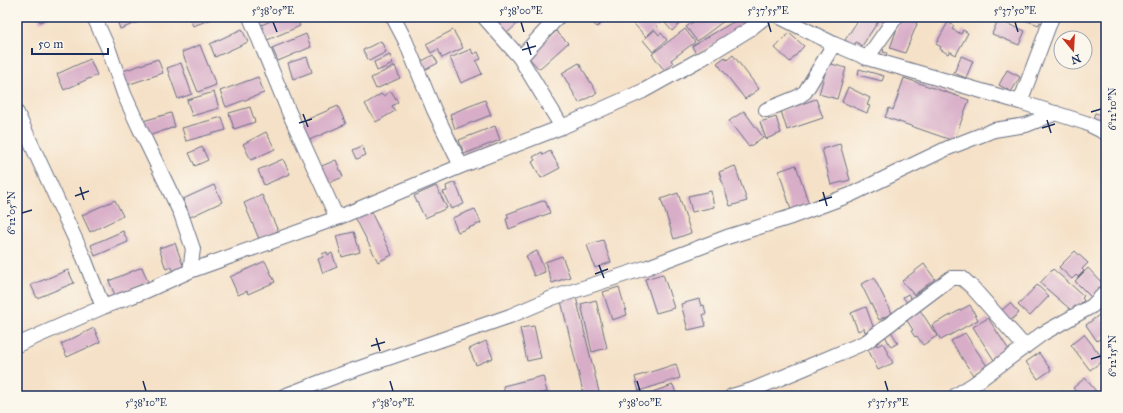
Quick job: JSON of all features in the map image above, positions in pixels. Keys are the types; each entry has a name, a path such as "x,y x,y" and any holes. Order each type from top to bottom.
{"street":[{"path":"94,17 109,50 124,94 181,214 193,248 190,271"},
{"path":"250,17 288,110 337,218"},
{"path":"393,17 405,40 434,110 461,166"},
{"path":"484,17 520,58 562,127"},
{"path":"520,58 558,17"},
{"path":"17,346 103,307 146,291 190,271 337,218 461,166 562,127 643,91 706,56 750,29 765,17"},
{"path":"780,17 834,44 868,58 1056,113 1086,123 1106,133"},
{"path":"868,58 896,17"},
{"path":"1020,102 1052,17"},
{"path":"766,110 798,97 805,92 834,44"},
{"path":"17,113 84,258 103,307"},
{"path":"284,396 339,375 510,316 552,298 648,267 727,238 791,217 850,195 948,148 994,130 1026,125 1056,113"},
{"path":"732,396 752,390 792,374 866,342 951,278 962,278 972,287 1025,347"},
{"path":"954,396 974,384 1042,334 1092,306 1106,292"}],"building":[{"path":"38,17 50,17 40,22"},
{"path":"116,17 137,17 139,22 120,29"},
{"path":"189,17 211,17 212,19 193,26"},
{"path":"280,17 296,17 300,26 265,41 259,26"},
{"path":"497,17 525,17 507,33 494,19"},
{"path":"586,17 602,17 605,20 597,27"},
{"path":"641,17 666,17 646,37 634,24"},
{"path":"671,17 687,17 672,31 665,23"},
{"path":"700,17 720,17 724,21 697,41 686,27"},
{"path":"730,17 754,17 754,20 696,54 692,46 735,21"},
{"path":"860,17 881,17 862,46 856,42 854,46 845,40"},
{"path":"901,17 918,18 905,53 890,48"},
{"path":"1016,17 1045,17 1043,23 1040,22 1039,25"},
{"path":"998,20 1025,31 1019,45 992,34"},
{"path":"948,22 954,26 952,29 961,34 963,30 968,33 956,55 949,51 948,54 940,49 941,47 936,44"},
{"path":"242,29 248,42 215,57 210,44"},
{"path":"685,29 695,42 671,60 673,63 664,70 652,54"},
{"path":"453,30 463,48 442,58 438,49 431,53 426,44"},
{"path":"655,30 659,35 661,33 667,40 653,52 643,40"},
{"path":"556,31 568,43 539,69 528,57"},
{"path":"789,33 804,46 790,62 775,48"},
{"path":"306,34 311,47 278,61 272,48"},
{"path":"381,41 386,52 369,61 363,50"},
{"path":"200,45 216,85 198,92 182,52"},
{"path":"878,48 887,53 885,58 874,54"},
{"path":"471,49 473,54 478,52 481,59 476,61 482,74 461,83 450,58"},
{"path":"390,55 393,64 377,71 374,62"},
{"path":"433,55 438,63 421,72 417,64"},
{"path":"733,55 759,89 745,99 717,63 725,57 727,60"},
{"path":"961,56 973,61 966,78 954,73"},
{"path":"307,57 312,72 293,79 288,63"},
{"path":"90,59 97,75 64,90 57,74"},
{"path":"158,59 163,73 127,85 123,71"},
{"path":"181,63 192,94 178,99 167,68"},
{"path":"579,63 597,93 579,103 562,73"},
{"path":"828,63 846,68 837,99 819,94"},
{"path":"395,66 400,78 376,89 371,78"},
{"path":"859,69 884,76 882,81 858,75"},
{"path":"1007,70 1020,77 1011,92 999,85"},
{"path":"258,77 264,93 226,107 220,91"},
{"path":"904,78 969,100 954,141 885,117 889,108 893,110"},
{"path":"848,87 870,98 867,105 870,106 867,113 842,102"},
{"path":"391,91 398,102 392,106 395,111 376,122 365,104 381,94 383,96"},
{"path":"214,92 219,108 192,116 187,100"},
{"path":"816,99 823,118 787,130 781,111"},
{"path":"485,100 491,115 455,129 450,114"},
{"path":"338,106 346,124 307,141 299,123"},
{"path":"250,107 255,122 234,129 229,113"},
{"path":"744,111 763,137 749,147 729,121"},
{"path":"171,113 175,127 148,136 143,121"},
{"path":"1095,113 1106,116 1106,127 1092,122"},
{"path":"222,117 226,130 186,141 182,128"},
{"path":"776,117 781,133 766,139 760,122"},
{"path":"495,126 500,140 464,154 459,140"},
{"path":"266,132 275,149 251,160 243,144"},
{"path":"840,144 850,180 831,185 822,149"},
{"path":"362,146 366,155 357,159 353,150"},
{"path":"202,147 208,160 195,166 189,153"},
{"path":"550,151 560,168 541,178 532,162 535,160 533,157 542,152 543,155"},
{"path":"283,159 290,174 264,185 258,170"},
{"path":"336,160 343,177 324,185 317,168"},
{"path":"796,165 809,204 791,210 779,171"},
{"path":"735,166 747,201 730,206 719,172"},
{"path":"455,182 464,204 451,209 443,192 447,191 446,186"},
{"path":"214,185 222,202 188,218 184,209 187,208 183,199"},
{"path":"436,186 447,208 425,218 414,196"},
{"path":"711,191 714,207 692,212 688,196"},
{"path":"678,193 691,233 674,239 661,199"},
{"path":"262,195 278,231 259,239 244,203"},
{"path":"115,200 123,216 90,232 82,215"},
{"path":"545,200 550,213 509,229 506,219 509,218 507,214"},
{"path":"475,209 481,223 458,232 452,218"},
{"path":"370,210 392,255 378,262 355,217"},
{"path":"123,231 128,242 95,256 91,245"},
{"path":"354,232 360,252 342,257 336,236"},
{"path":"603,240 611,262 595,268 587,245"},
{"path":"175,243 184,268 173,272 172,267 166,269 159,248"},
{"path":"537,251 545,272 534,276 526,256"},
{"path":"1075,251 1088,263 1082,269 1084,271 1078,277 1076,275 1072,279 1059,267"},
{"path":"327,252 328,255 332,253 337,267 323,273 318,259 323,257 322,254"},
{"path":"562,256 570,277 552,283 545,262"},
{"path":"265,261 275,282 248,294 247,291 238,295 230,277"},
{"path":"924,264 935,279 914,295 902,281"},
{"path":"142,267 148,282 115,295 109,281"},
{"path":"1088,268 1104,285 1092,298 1075,281"},
{"path":"1053,269 1084,296 1082,298 1084,300 1077,307 1075,306 1071,310 1040,283"},
{"path":"68,270 74,283 37,298 31,285"},
{"path":"663,274 674,308 656,313 645,279"},
{"path":"874,278 892,313 879,320 861,284"},
{"path":"1037,285 1049,296 1030,316 1018,305"},
{"path":"619,287 627,315 612,320 603,292"},
{"path":"908,294 913,301 908,304 903,297"},
{"path":"576,297 600,396 584,396 561,301"},
{"path":"699,299 701,306 704,305 706,314 703,314 706,326 688,330 681,304"},
{"path":"596,300 607,348 592,352 581,304"},
{"path":"1010,303 1019,313 1010,321 1001,311"},
{"path":"970,305 978,320 941,340 932,325"},
{"path":"866,307 874,329 865,332 864,328 858,331 851,313"},
{"path":"920,310 937,336 923,345 917,336 915,337 911,331 913,330 906,319"},
{"path":"1099,315 1106,325 1106,334 1097,341 1086,325"},
{"path":"988,318 1009,350 994,360 973,327"},
{"path":"534,326 541,358 527,361 520,328"},
{"path":"94,328 100,342 67,357 61,344"},
{"path":"889,328 898,343 891,347 883,332"},
{"path":"965,333 987,366 973,375 951,341"},
{"path":"1084,334 1104,360 1090,370 1071,345"},
{"path":"486,341 493,358 476,365 469,349"},
{"path":"875,341 877,346 883,343 893,363 878,370 866,345"},
{"path":"1039,353 1051,370 1038,379 1026,362"},
{"path":"676,364 680,378 639,391 635,377"},
{"path":"543,376 547,392 529,396 505,396 503,386"},
{"path":"1085,378 1100,396 1079,396 1073,388"},
{"path":"673,385 677,396 640,396"},
{"path":"974,388 980,396 964,396"},
{"path":"768,390 770,396 749,396"}]}
